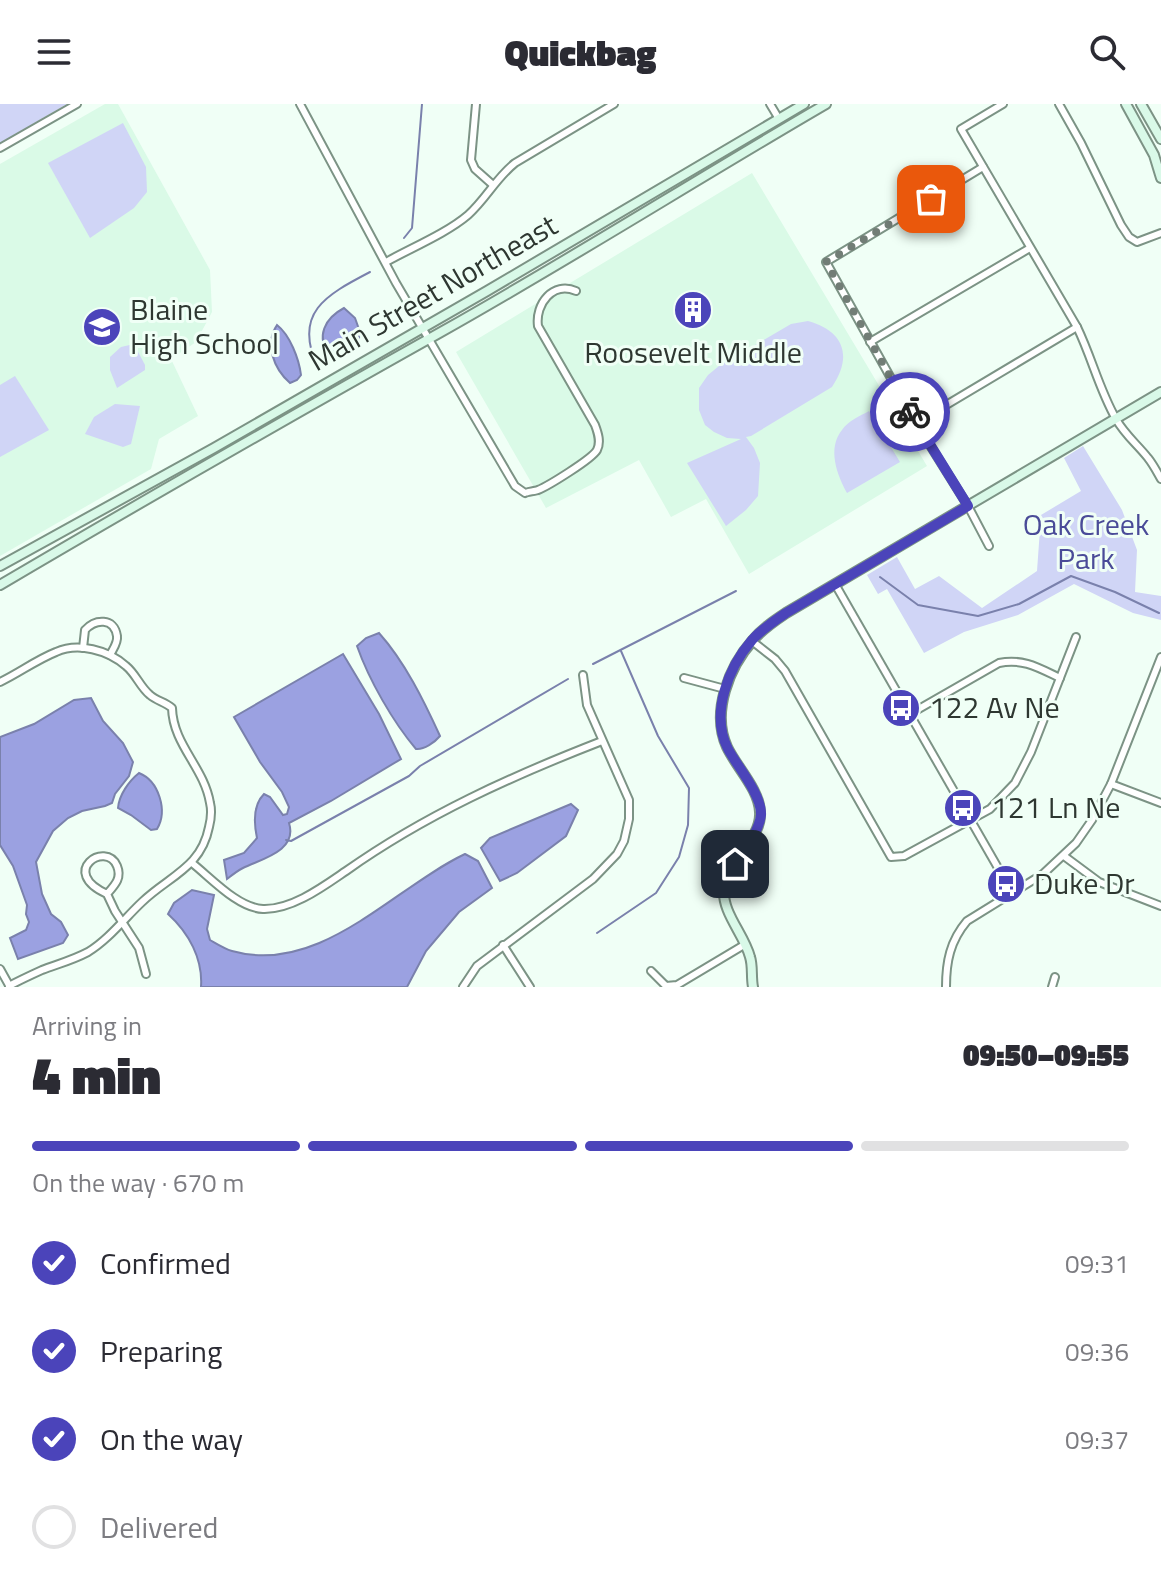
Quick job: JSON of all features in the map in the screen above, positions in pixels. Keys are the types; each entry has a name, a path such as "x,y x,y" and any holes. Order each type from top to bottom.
{"main road":[{"name":"Main Street Northeast","path":"0,566 423,328 804,104"},
{"name":"Main Street Northeast","path":"0,585 596,241 826,104"},
{"path":"1126,104 1154,155 1161,178"},
{"path":"1141,104 1161,139"},
{"path":"753,987 751,958 727,908 724,890 727,877 761,816 754,793 727,748 722,732 725,689 741,656 763,630 786,613 1161,392"}],"street":[{"path":"0,148 77,104"},
{"path":"300,104 396,283 515,486 525,493 537,490 585,462 598,447 595,425 538,326 538,309 551,293 560,288 576,291"},
{"path":"476,104 471,160 475,169 493,185"},
{"path":"386,262 465,218 503,172 614,104"},
{"path":"770,104 779,119"},
{"path":"1003,104 961,129 1077,327 1098,385 1116,419 1126,435 1150,460 1161,479"},
{"path":"1059,104 1129,237 1137,242 1161,233"},
{"path":"983,167 826,262 989,546"},
{"path":"870,342 1030,248"},
{"path":"916,423 1077,327"},
{"path":"835,584 1013,894"},
{"path":"83,648 85,630 93,622 103,621 116,632 116,644 110,655"},
{"path":"752,641 785,671 891,857 904,856 990,809 1015,783 1031,752 1076,637"},
{"path":"0,682 69,648 110,655 128,667 148,694 172,708 174,730 201,776 211,817 206,844 192,863 146,899 103,942 78,958 42,970 9,986 0,969"},
{"path":"946,987 952,944 967,921 1043,874 1064,856 1092,820 1111,784 1161,657"},
{"path":"910,714 999,663 1025,662 1060,678"},
{"path":"463,987 477,966 593,879 617,854 624,841 629,800 587,705 583,675"},
{"path":"684,678 725,689"},
{"path":"192,863 241,902 264,909 280,906 316,892 399,835 451,806 602,741"},
{"path":"1111,784 1161,803"},
{"path":"107,894 117,883 118,868 107,856 98,856 90,861 85,876 89,883 107,894 139,948 146,974"},
{"path":"1064,856 1099,882 1161,906"},
{"path":"503,945 530,987"},
{"path":"651,971 666,986 677,985 744,945"},
{"path":"1052,987 1055,977"}],"shaded area":[{"name":"Blaine High School","path":"105,104 118,104 210,270 212,312 196,342 171,359 198,416 159,439 151,469 0,556 0,164"},
{"path":"752,173 927,466 749,574 706,499 671,517 639,460 546,508 456,352"}],"green space":[{"path":"0,104 67,104 0,143"},
{"path":"123,123 146,167 147,192 134,208 90,238 48,163"},
{"path":"808,321 820,325 837,338 843,355 838,376 832,387 746,437 760,463 758,496 726,526 687,463 741,439 727,438 705,425 699,410 699,388 719,366 791,324"},
{"path":"134,344 145,370 117,388 110,370 110,357 121,347"},
{"path":"15,376 49,430 0,457 0,385"},
{"path":"115,404 140,406 131,444 123,447 85,434 94,417"},
{"path":"869,411 900,462 847,493 837,470 834,453 837,437 854,419"},
{"name":"Oak Creek Park","path":"1083,446 1122,510 1137,550 1135,592 1161,596 1161,620 1133,613 1074,584 1018,615 964,632 924,653 887,589 878,594 867,575 897,557 915,589 939,576 982,608 1037,571 1041,515 1081,491 1064,458"}],"water":[{"path":"344,308 355,318 360,332 358,344 355,341 330,355 323,341 324,328"},
{"path":"277,325 290,341 300,369 301,375 290,383 275,364 271,348"},
{"path":"379,633 406,669 440,736 426,747 416,749 407,738 382,700 362,659 357,646"},
{"path":"343,654 379,714 401,759 289,823 288,841 283,847 227,879 224,860 244,853 257,838 255,821 260,798 264,794 270,797 283,815 287,814 289,807 234,717"},
{"path":"91,698 103,721 123,743 133,762 129,776 112,803 82,811 53,831 36,862 42,894 51,914 61,922 68,935 63,943 18,959 10,938 26,930 29,922 27,905 13,866 0,845 0,737 34,724 74,700"},
{"path":"139,773 152,783 160,797 162,814 157,829 151,830 118,808 125,789"},
{"path":"571,804 578,810 566,836 517,873 500,881 481,848 490,838"},
{"path":"465,854 478,861 492,888 459,912 426,951 407,987 201,987 200,966 193,947 168,914 174,903 192,890 214,895 207,929 210,940 232,951 264,955 295,951 354,925"}],"waterway":[{"path":"404,238 412,228 422,104"},
{"path":"318,368 311,349 311,320 327,298 370,272"},
{"path":"880,577 918,605 978,616 1019,604 1071,576 1159,613"},
{"path":"593,664 736,591"},
{"path":"597,933 656,893 679,857 688,825 689,788 658,736 621,651"},
{"path":"286,840 291,841 409,776 420,766 568,679"}],"way so far":[{"path":"910,412 826,262 931,199"}],"place":[{"name":"Roosevelt Middle","path":"693,310"},
{"name":"Blaine High School","path":"102,327"},
{"name":"122 Av Ne","path":"901,708"},
{"name":"121 Ln Ne","path":"963,808"},
{"name":"Duke Dr","path":"1006,884"}],"route":[{"path":"735,864 761,816 754,793 727,748 722,732 725,689 741,656 763,630 786,613 968,506 910,412"}]}
